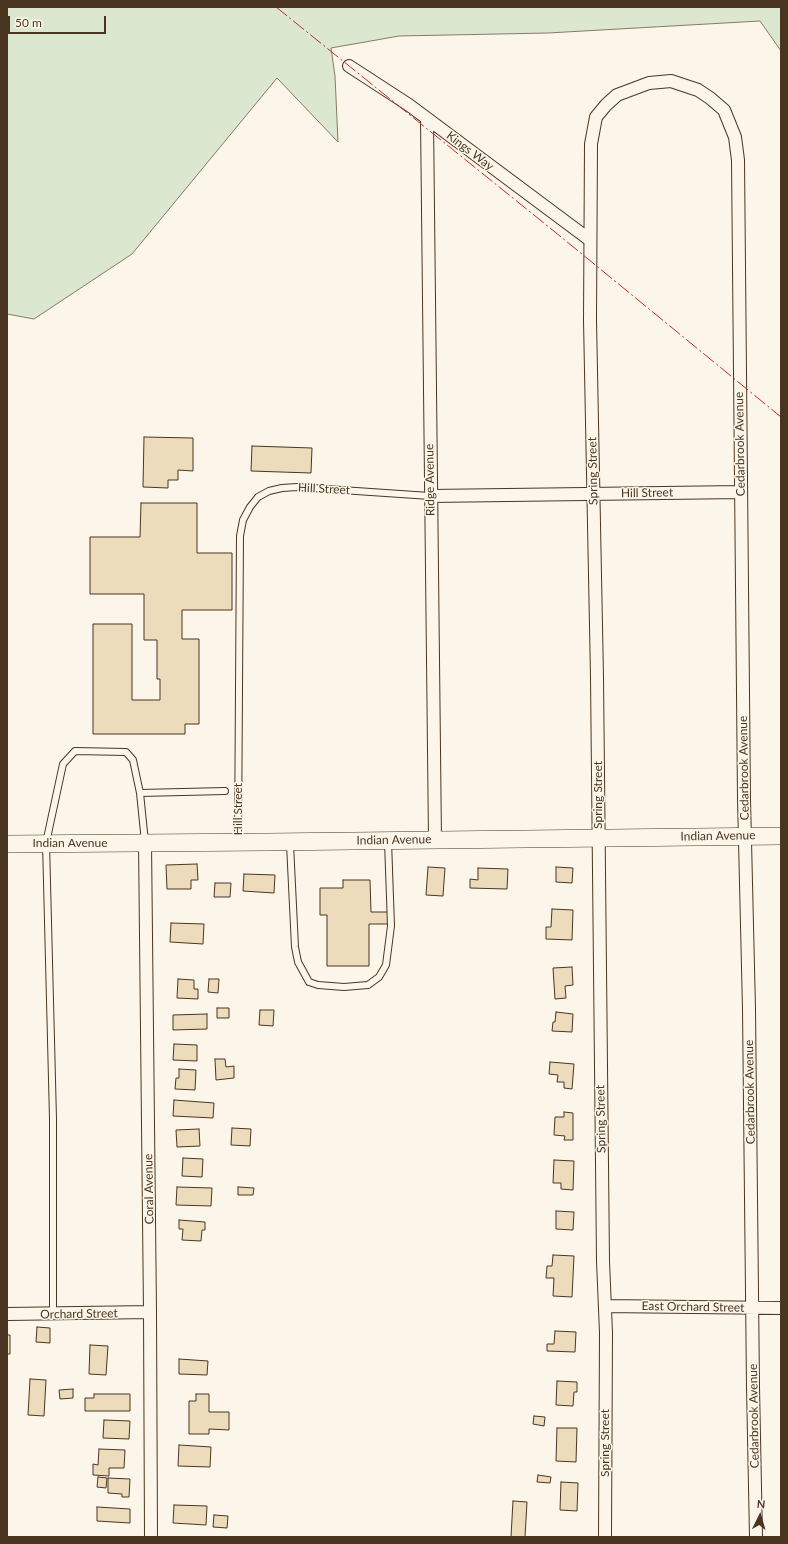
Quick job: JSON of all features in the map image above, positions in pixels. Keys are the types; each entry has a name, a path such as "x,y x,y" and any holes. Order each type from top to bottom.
{"street":[{"name":"Kings Way","path":"349,66 409,105 590,240"},
{"name":"Cedarbrook Avenue","path":"649,83 672,81 698,90 724,110 735,137 738,160 741,492 756,1537"},
{"name":"Spring Street","path":"605,1537 605,1306 602,1261 598,838 590,320 591,144 596,118 606,105 618,95 649,83"},
{"name":"Ridge Avenue","path":"427,119 435,840"},
{"name":"Hill Street","path":"430,496 741,492"},
{"name":"Indian Avenue","path":"7,844 781,836"},
{"name":"Coral Avenue","path":"145,842 150,1312 150,1537"},
{"name":"East Orchard Street","path":"605,1306 781,1308"},
{"name":"Orchard Street","path":"7,1314 150,1312"}],"lane":[{"name":"Hill Street","path":"238,842 240,536 243,520 250,507 258,497 269,491 297,487 430,496"},
{"path":"53,1314 52,1112 46,844 63,764 75,751 126,752 133,760 140,793 145,842"},
{"path":"140,793 225,791"},
{"path":"290,842 295,947 298,962 309,982 318,985 344,986 368,985 379,977 386,965 392,926 388,840"}],"green space":[{"path":"7,7 781,7 781,51 760,21 548,33 399,36 331,48 335,76 338,142 277,78 132,254 34,319 7,314"}],"building":[{"path":"144,437 193,438 193,471 178,470 178,480 168,480 168,488 143,487"},
{"path":"252,446 312,448 311,473 251,471"},
{"path":"141,503 197,503 197,553 232,553 232,610 182,610 182,639 199,639 199,724 185,724 185,734 93,734 93,624 132,624 132,700 160,700 160,679 157,679 157,640 144,640 144,594 90,594 90,537 140,537"},
{"path":"197,864 198,880 191,880 191,889 167,889 166,865"},
{"path":"428,867 445,868 443,896 426,895"},
{"path":"556,867 573,868 572,883 556,882"},
{"path":"478,868 508,869 507,889 470,888 470,879 478,880"},
{"path":"244,874 275,875 274,893 243,891"},
{"path":"343,880 370,880 371,912 390,912 390,924 369,924 369,966 327,966 327,915 320,915 320,888 343,888"},
{"path":"215,883 231,883 230,897 214,897"},
{"path":"552,909 573,910 572,940 546,939 546,927 551,927"},
{"path":"171,923 204,924 203,944 170,942"},
{"path":"572,967 573,985 565,986 566,998 555,999 553,968"},
{"path":"178,979 194,980 194,989 198,989 198,999 177,998"},
{"path":"209,979 219,979 218,993 208,992"},
{"path":"217,1008 229,1008 229,1018 217,1018"},
{"path":"260,1010 274,1010 273,1026 259,1025"},
{"path":"556,1012 573,1014 572,1032 552,1031"},
{"path":"207,1014 207,1029 173,1030 173,1015"},
{"path":"174,1044 197,1045 197,1061 173,1060"},
{"path":"215,1059 225,1059 226,1067 234,1066 234,1078 216,1080"},
{"path":"550,1062 574,1064 572,1089 564,1088 564,1082 557,1082 558,1075 549,1074"},
{"path":"179,1069 196,1070 195,1090 175,1089 176,1078 179,1078"},
{"path":"174,1100 214,1103 213,1118 173,1116"},
{"path":"564,1112 573,1113 573,1140 564,1140 565,1136 554,1135 555,1117 564,1117"},
{"path":"232,1128 251,1129 250,1146 231,1145"},
{"path":"199,1129 200,1146 177,1147 176,1130"},
{"path":"183,1158 203,1159 202,1177 182,1176"},
{"path":"554,1160 574,1161 573,1190 561,1189 561,1183 553,1183"},
{"path":"177,1187 212,1188 211,1206 176,1205"},
{"path":"238,1187 254,1188 253,1195 238,1195"},
{"path":"556,1211 574,1212 573,1230 556,1229"},
{"path":"179,1220 205,1222 205,1230 202,1230 201,1241 182,1240 183,1229 179,1229"},
{"path":"553,1255 574,1256 572,1297 553,1296 554,1278 546,1278 547,1266 552,1266"},
{"path":"37,1327 50,1328 50,1343 36,1342"},
{"path":"555,1331 576,1332 575,1352 547,1351 547,1344 554,1344"},
{"path":"7,1335 10,1335 10,1354 7,1354"},
{"path":"90,1345 108,1346 106,1375 89,1374"},
{"path":"179,1359 208,1361 207,1375 179,1374"},
{"path":"30,1379 46,1380 44,1416 28,1415"},
{"path":"557,1381 577,1382 577,1392 574,1392 573,1406 556,1405"},
{"path":"73,1389 73,1398 60,1399 59,1390"},
{"path":"94,1394 130,1394 130,1411 85,1411 85,1398 94,1398"},
{"path":"196,1394 209,1394 209,1412 229,1412 229,1430 209,1429 209,1434 189,1434 189,1401 196,1401"},
{"path":"534,1416 545,1417 544,1426 533,1424"},
{"path":"104,1420 130,1421 129,1439 103,1438"},
{"path":"557,1428 577,1428 576,1462 556,1461"},
{"path":"179,1445 211,1447 210,1467 178,1466"},
{"path":"99,1449 125,1450 124,1468 109,1468 109,1476 93,1475 93,1464 98,1465"},
{"path":"538,1475 551,1477 550,1483 537,1482"},
{"path":"98,1477 107,1478 106,1488 97,1487"},
{"path":"108,1478 130,1479 129,1497 122,1497 122,1494 108,1493"},
{"path":"561,1482 578,1483 577,1511 560,1510"},
{"path":"513,1501 527,1502 525,1537 511,1537"},
{"path":"174,1505 207,1506 206,1525 173,1523"},
{"path":"97,1507 130,1509 130,1523 97,1521"},
{"path":"214,1515 228,1516 227,1528 213,1527"}],"power":[{"path":"276,7 781,417"}]}
